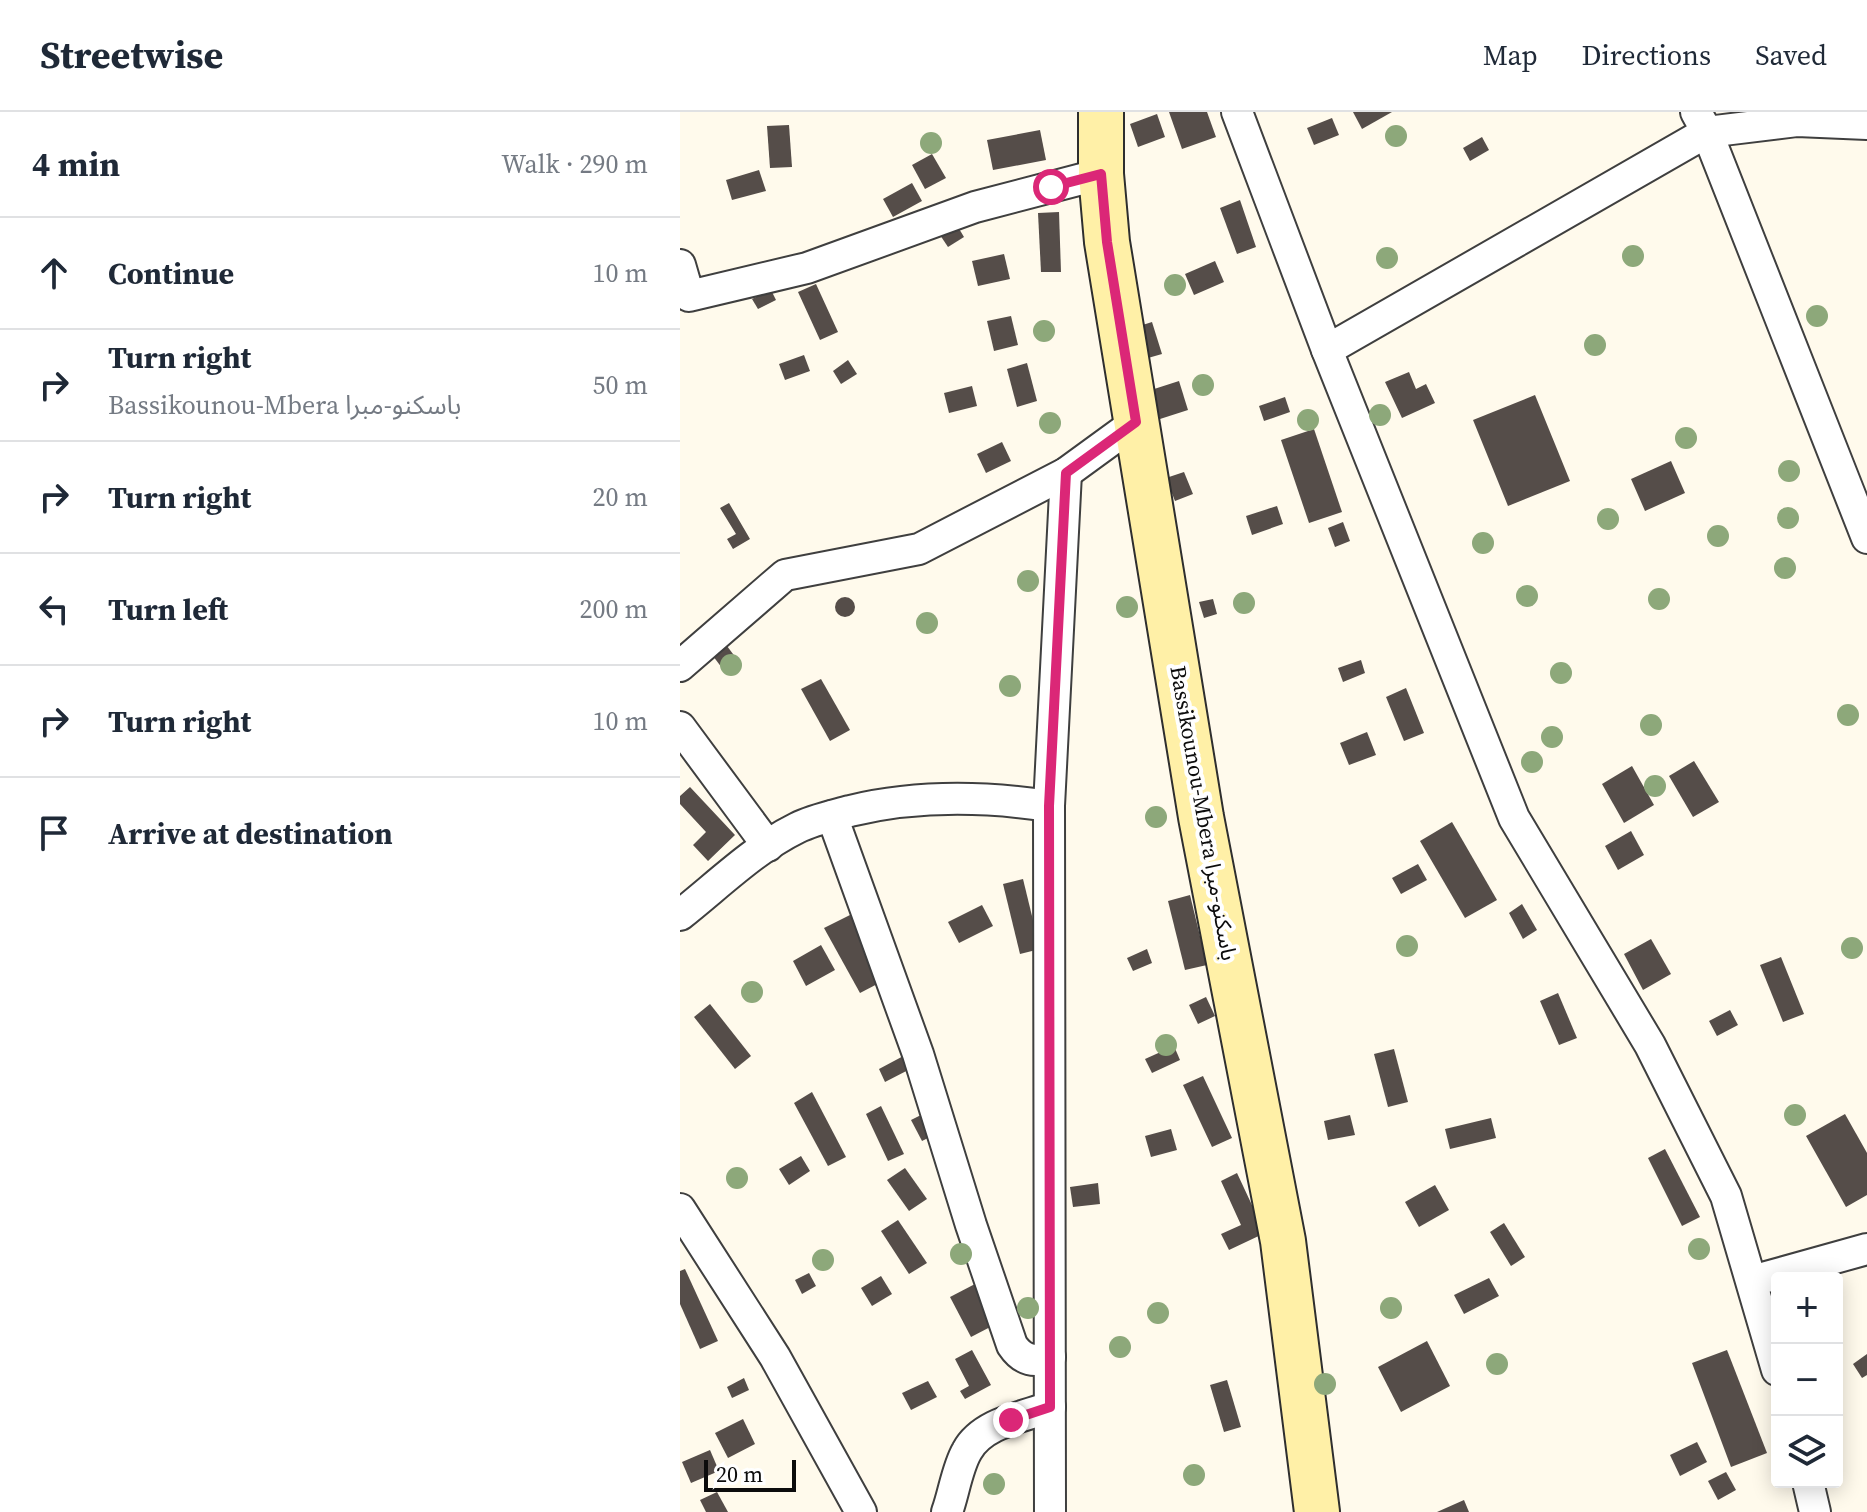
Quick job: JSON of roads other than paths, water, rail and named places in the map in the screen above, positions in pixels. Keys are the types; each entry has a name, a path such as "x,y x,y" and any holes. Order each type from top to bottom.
{"street":[{"name":"Bassikounou-Mbera باسكنو-مبرا","path":"1101,112 1101,174 1107,242 1201,817 1283,1241 1317,1512"},
{"path":"1237,112 1327,350 1514,818 1650,1045 1726,1196 1771,1349"},
{"path":"1327,350 1701,122 1835,118 1867,124"},
{"path":"1701,122 1867,538"},
{"path":"680,265 685,304 807,268 975,207 1101,174"},
{"path":"680,666 785,575 919,549 1066,473 1136,422"},
{"path":"1050,1512 1049,806 1066,473"},
{"path":"680,727 768,846"},
{"path":"680,915 768,846 799,827 832,816 912,800 958,797 1004,799 1049,806"},
{"path":"832,816 918,1054 1012,1345 1017,1353 1033,1361 1050,1357"},
{"path":"680,1209 775,1357 861,1512"},
{"path":"1752,1281 1867,1249"},
{"path":"947,1512 965,1453 973,1441 998,1425 1050,1407"},
{"path":"1809,1488 1815,1512"}]}
